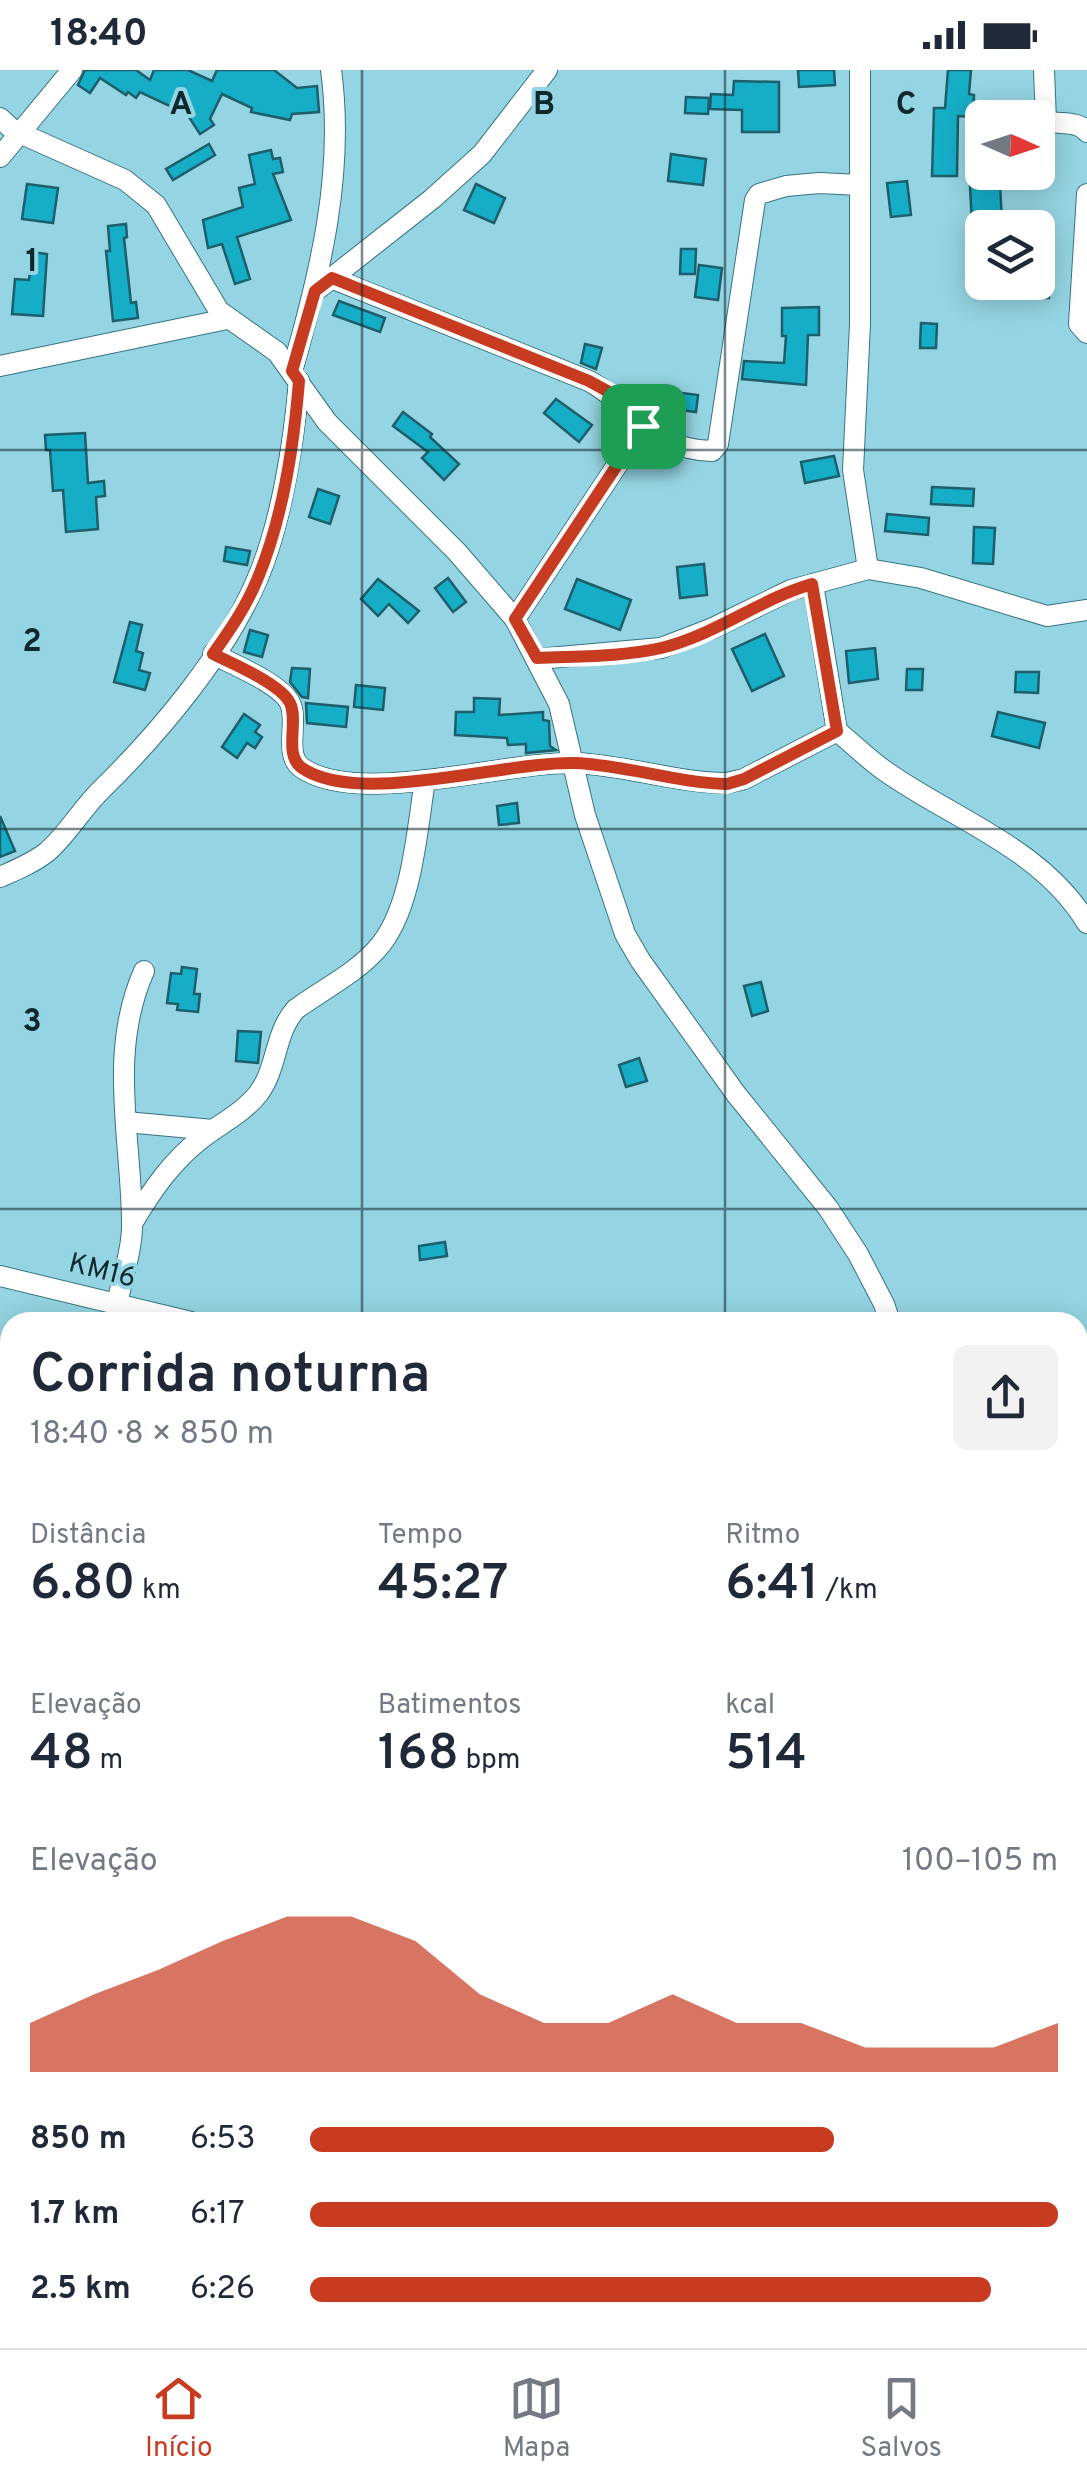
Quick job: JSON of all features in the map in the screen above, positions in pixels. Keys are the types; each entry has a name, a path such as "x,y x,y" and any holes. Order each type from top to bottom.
{"street":[{"path":"0,158 72,70"},
{"path":"0,877 48,851 147,742 240,615 258,579 278,514 296,424 295,376 323,285 335,124 331,70"},
{"path":"323,285 482,154 547,70"},
{"path":"860,70 860,324 854,470 856,507 868,569"},
{"path":"1044,70 1046,122 1071,124 1087,132"},
{"path":"0,118 21,134 124,180 156,205 227,319 264,341 327,422 458,552 515,619 559,704 585,815 626,934 640,960 736,1094 828,1208 858,1254 887,1312"},
{"path":"323,285 589,381 609,392 659,438 712,451 718,444 752,206 759,194 802,185 860,185"},
{"path":"1087,194 1080,324 1087,333"},
{"path":"0,366 227,319"},
{"path":"296,424 327,422"},
{"path":"515,619 643,426"},
{"path":"537,658 661,648 792,590 868,569 921,578 1036,614 1058,616 1087,610"},
{"path":"812,584 837,731 884,770 994,836 1063,889 1084,911"},
{"path":"213,654 281,691 294,718 293,757 301,768 355,784 574,763 727,784 837,731"},
{"path":"132,1222 183,1154 256,1097 265,1084 281,1028 296,1009 375,952 386,938 409,873 425,780"},
{"path":"117,1304 132,1222 122,1076 125,1039 133,996 144,971"},
{"path":"126,1122 213,1130"},
{"name":"KM16","path":"0,1276 147,1312"}],"building":[{"path":"85,70 136,70 150,80 154,70 188,70 212,81 217,70 274,70 297,88 317,86 319,112 292,114 290,120 251,112 252,108 222,94 210,119 214,125 200,134 187,114 140,92 136,98 128,92 126,95 100,78 90,93 78,85"},
{"path":"798,70 834,70 835,85 799,87"},
{"path":"948,70 971,70 969,94 974,95 974,100 965,100 965,116 958,116 957,176 932,176 934,108 945,108"},
{"path":"734,81 779,82 779,132 742,132 742,110 710,109 711,94 733,95"},
{"path":"686,97 709,98 708,114 685,113"},
{"path":"209,144 215,155 173,180 166,169"},
{"path":"271,150 273,159 280,158 283,172 273,174 291,220 237,237 250,279 235,284 222,244 208,248 203,220 243,207 239,188 255,184 249,155"},
{"path":"671,154 706,159 703,185 668,181"},
{"path":"907,181 911,215 891,217 887,183"},
{"path":"27,184 58,188 53,223 22,219"},
{"path":"476,184 505,198 494,223 464,210"},
{"path":"970,190 1000,190 1001,210 971,210"},
{"path":"126,224 131,303 136,302 138,318 113,321 106,251 110,251 108,226"},
{"path":"681,249 696,249 695,274 680,274"},
{"path":"32,252 47,254 43,316 12,314 15,279 29,280"},
{"path":"699,265 722,268 718,300 695,297"},
{"path":"339,301 385,318 380,332 333,315"},
{"path":"819,307 819,335 808,335 806,385 742,379 744,361 784,363 782,308"},
{"path":"921,323 937,324 936,348 920,348"},
{"path":"585,344 602,348 596,369 581,363"},
{"path":"674,392 698,395 696,412 672,409"},
{"path":"556,399 592,425 579,442 544,413"},
{"path":"403,412 432,434 430,437 459,464 444,480 422,458 428,452 393,426"},
{"path":"85,433 88,483 104,481 105,496 96,497 98,529 66,532 63,490 53,491 45,435"},
{"path":"834,456 839,476 805,483 801,462"},
{"path":"932,487 974,489 973,506 931,504"},
{"path":"318,489 339,496 330,524 309,517"},
{"path":"887,514 929,518 928,535 885,531"},
{"path":"974,527 995,528 993,564 973,563"},
{"path":"226,547 250,551 247,565 224,561"},
{"path":"704,564 707,595 680,598 677,567"},
{"path":"448,578 466,602 453,612 435,588"},
{"path":"378,579 419,611 408,623 389,604 378,616 361,599"},
{"path":"577,579 631,600 620,630 565,609"},
{"path":"130,622 142,625 136,651 143,653 139,670 150,673 145,690 114,682"},
{"path":"250,630 268,635 262,657 244,652"},
{"path":"765,634 784,676 752,691 732,649"},
{"path":"875,648 878,679 849,683 846,651"},
{"path":"292,668 310,669 308,698 302,697 290,682"},
{"path":"907,669 923,669 922,690 906,690"},
{"path":"1016,672 1039,672 1038,693 1015,692"},
{"path":"356,685 385,688 383,710 354,707"},
{"path":"474,698 500,699 499,715 543,712 543,720 549,721 550,746 556,750 526,753 526,744 508,745 507,738 455,735 456,712 474,712"},
{"path":"306,703 348,707 346,727 307,723"},
{"path":"998,712 1045,723 1039,748 992,736"},
{"path":"244,714 260,725 255,732 262,737 255,748 247,743 237,758 222,747"},
{"path":"517,803 519,823 499,825 497,806"},
{"path":"0,816 15,851 0,857"},
{"path":"182,967 197,969 194,994 200,994 198,1012 177,1010 178,1004 167,1003 171,973 181,974"},
{"path":"761,982 768,1011 752,1016 744,986"},
{"path":"238,1031 261,1032 258,1063 236,1061"},
{"path":"639,1058 647,1081 626,1087 619,1065"},
{"path":"445,1242 447,1256 420,1260 419,1246"}],"route":[{"path":"332,278 589,381 627,407 643,426 515,619 537,658 661,648 812,584 837,731 727,784 574,763 355,784 301,768 293,757 294,718 281,691 213,654 240,615 258,579 278,514 296,424 299,381 292,371 315,291 332,278"}]}
